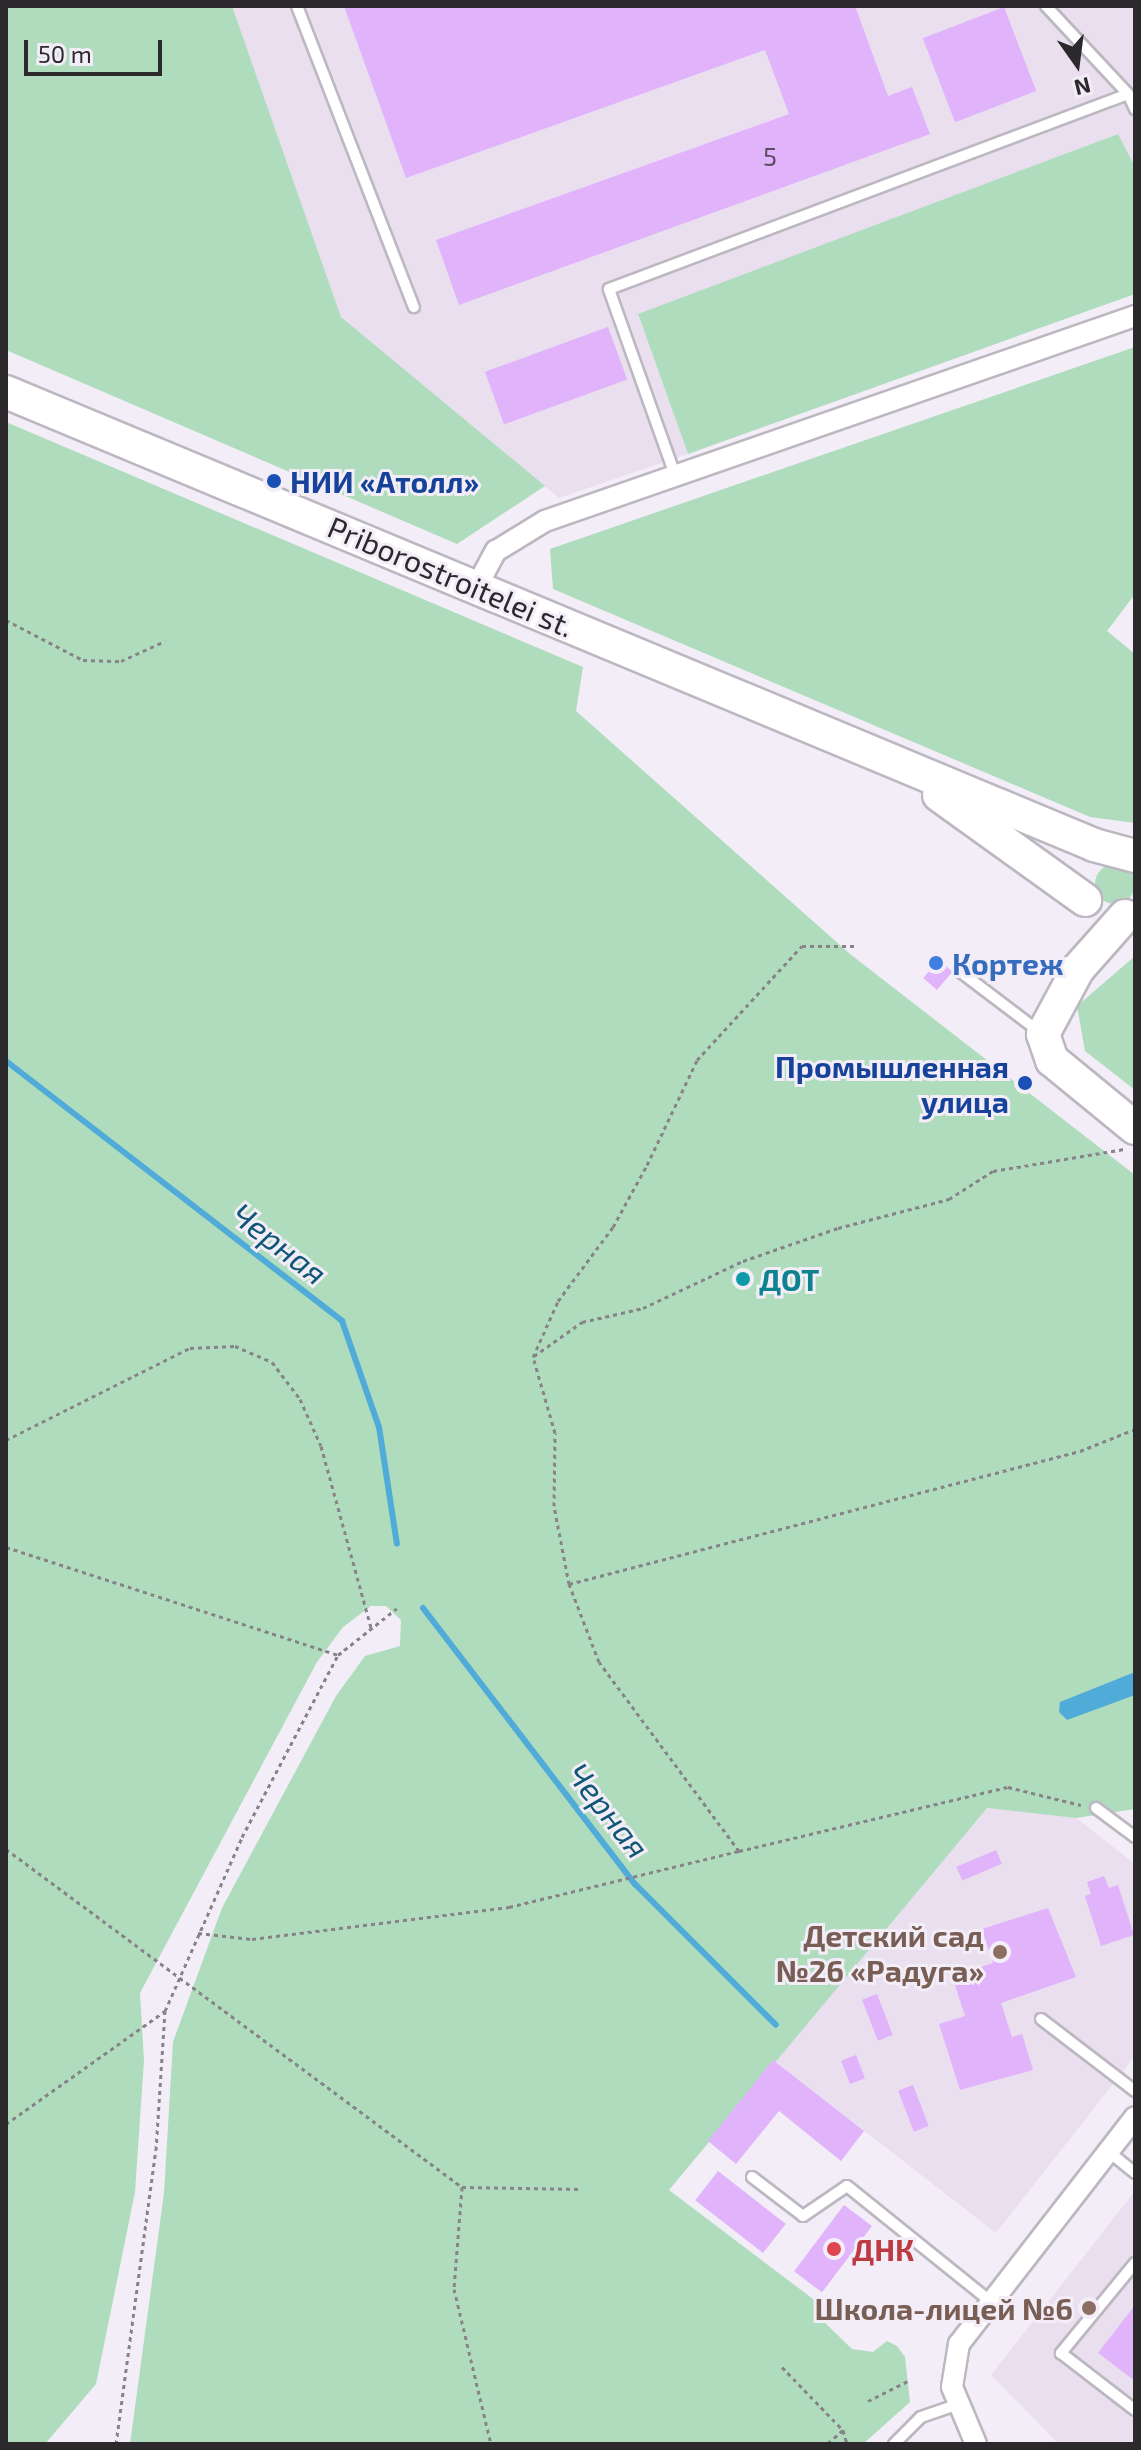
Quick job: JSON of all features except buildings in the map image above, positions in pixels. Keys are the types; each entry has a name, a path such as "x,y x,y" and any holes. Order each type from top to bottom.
{"main road":[{"name":"Priborostroitelei st.","path":"6,392 477,586 894,763 1124,852"},
{"name":"Priborostroitelei st.","path":"894,763 1088,904"},
{"path":"1124,852 1087,863 1081,877 1088,904 1090,937 1078,969 1043,1034 1052,1060 1135,1128"},
{"path":"1088,904 1130,913"},
{"path":"1078,969 1130,913"}],"street":[{"path":"477,586 510,539 674,472 1135,316"},
{"path":"976,2444 956,2405 952,2368 959,2344 989,2300 1135,2117"}],"lane":[{"path":"297,6 414,307"},
{"path":"1046,6 1128,94 1135,109"},
{"path":"674,472 609,289 1128,94"},
{"path":"962,973 1043,1034"},
{"path":"1096,1808 1135,1837"},
{"path":"1041,2019 1135,2091"},
{"path":"1108,2151 1135,2173"},
{"path":"752,2177 803,2216 847,2186 989,2300"},
{"path":"1135,2263 1061,2353 1135,2410"},
{"path":"894,2444 921,2417 956,2405"}],"path":[{"path":"6,620 83,660 121,661 165,641"},
{"path":"739,1851 599,1662 569,1584 554,1506 555,1433 533,1357 558,1301 613,1227 647,1165 697,1060 802,946 856,946"},
{"path":"533,1357 582,1322 643,1308 743,1261 838,1228 949,1199 993,1171 1135,1146"},
{"path":"6,1440 190,1348 235,1346 272,1362 300,1399 321,1446 371,1628"},
{"path":"569,1584 1080,1451 1135,1429"},
{"path":"6,1547 338,1655"},
{"path":"116,2444 156,2150 165,2011 198,1933 338,1655 397,1608"},
{"path":"198,1933 252,1939 509,1907 1008,1787 1096,1808"},
{"path":"6,1849 179,1973 462,2187 580,2189"},
{"path":"6,2124 165,2011"},
{"path":"462,2187 454,2289 491,2444"},
{"path":"782,2367 843,2430 847,2444"},
{"path":"868,2401 910,2380"},
{"path":"827,2444 843,2430"}],"shaded area":[{"path":"232,6 1135,6 1135,167 1118,134 638,315 688,454 559,498 341,317"},
{"name":"Детский сад №26 «Радуга»","path":"987,1808 1076,1818 1135,1864 1135,2056 996,2233 773,2060"},
{"name":"Школа-лицей №6","path":"1135,2191 1135,2444 1059,2444 991,2375"}],"green space":[{"path":"6,6 232,6 341,317 545,486 457,544 6,350"},
{"path":"1118,134 1135,167 1135,294 688,454 638,314"},
{"path":"1135,347 1135,594 1107,631 1135,654 1135,823 1090,817 553,589 550,549"},
{"path":"6,422 583,667 576,711 850,954 1135,1175 1135,1809 1076,1818 987,1808 669,2190 817,2302 820,2318 852,2349 873,2352 887,2341 897,2346 905,2357 910,2402 863,2444 130,2444 164,2193 173,2042 222,1908 336,1696 365,1656 400,1646 401,1620 386,1606 371,1606 343,1627 317,1662 140,1993 144,2060 135,2192 96,2384 45,2444 6,2444"},
{"path":"1115,864 1129,870 1135,884 1129,898 1115,904 1101,898 1095,884 1101,870"},
{"path":"1135,956 1135,1090 1085,1051 1077,1006"}],"water":[{"path":"1135,1672 1135,1695 1067,1720 1059,1712 1060,1702"}],"waterway":[{"name":"Черная","path":"6,1061 342,1321 379,1427 397,1544"},
{"name":"Черная","path":"423,1608 635,1884 776,2025"}],"place":[{"name":"НИИ «Атолл»","path":"274,481"},
{"name":"Кортеж","path":"936,963"},
{"name":"Промышленная улица","path":"1025,1083"},
{"name":"ДОТ","path":"743,1279"},
{"name":"Детский сад №26 «Радуга»","path":"1000,1952"},
{"name":"ДНК","path":"834,2249"},
{"name":"Школа-лицей №6","path":"1089,2308"}]}
